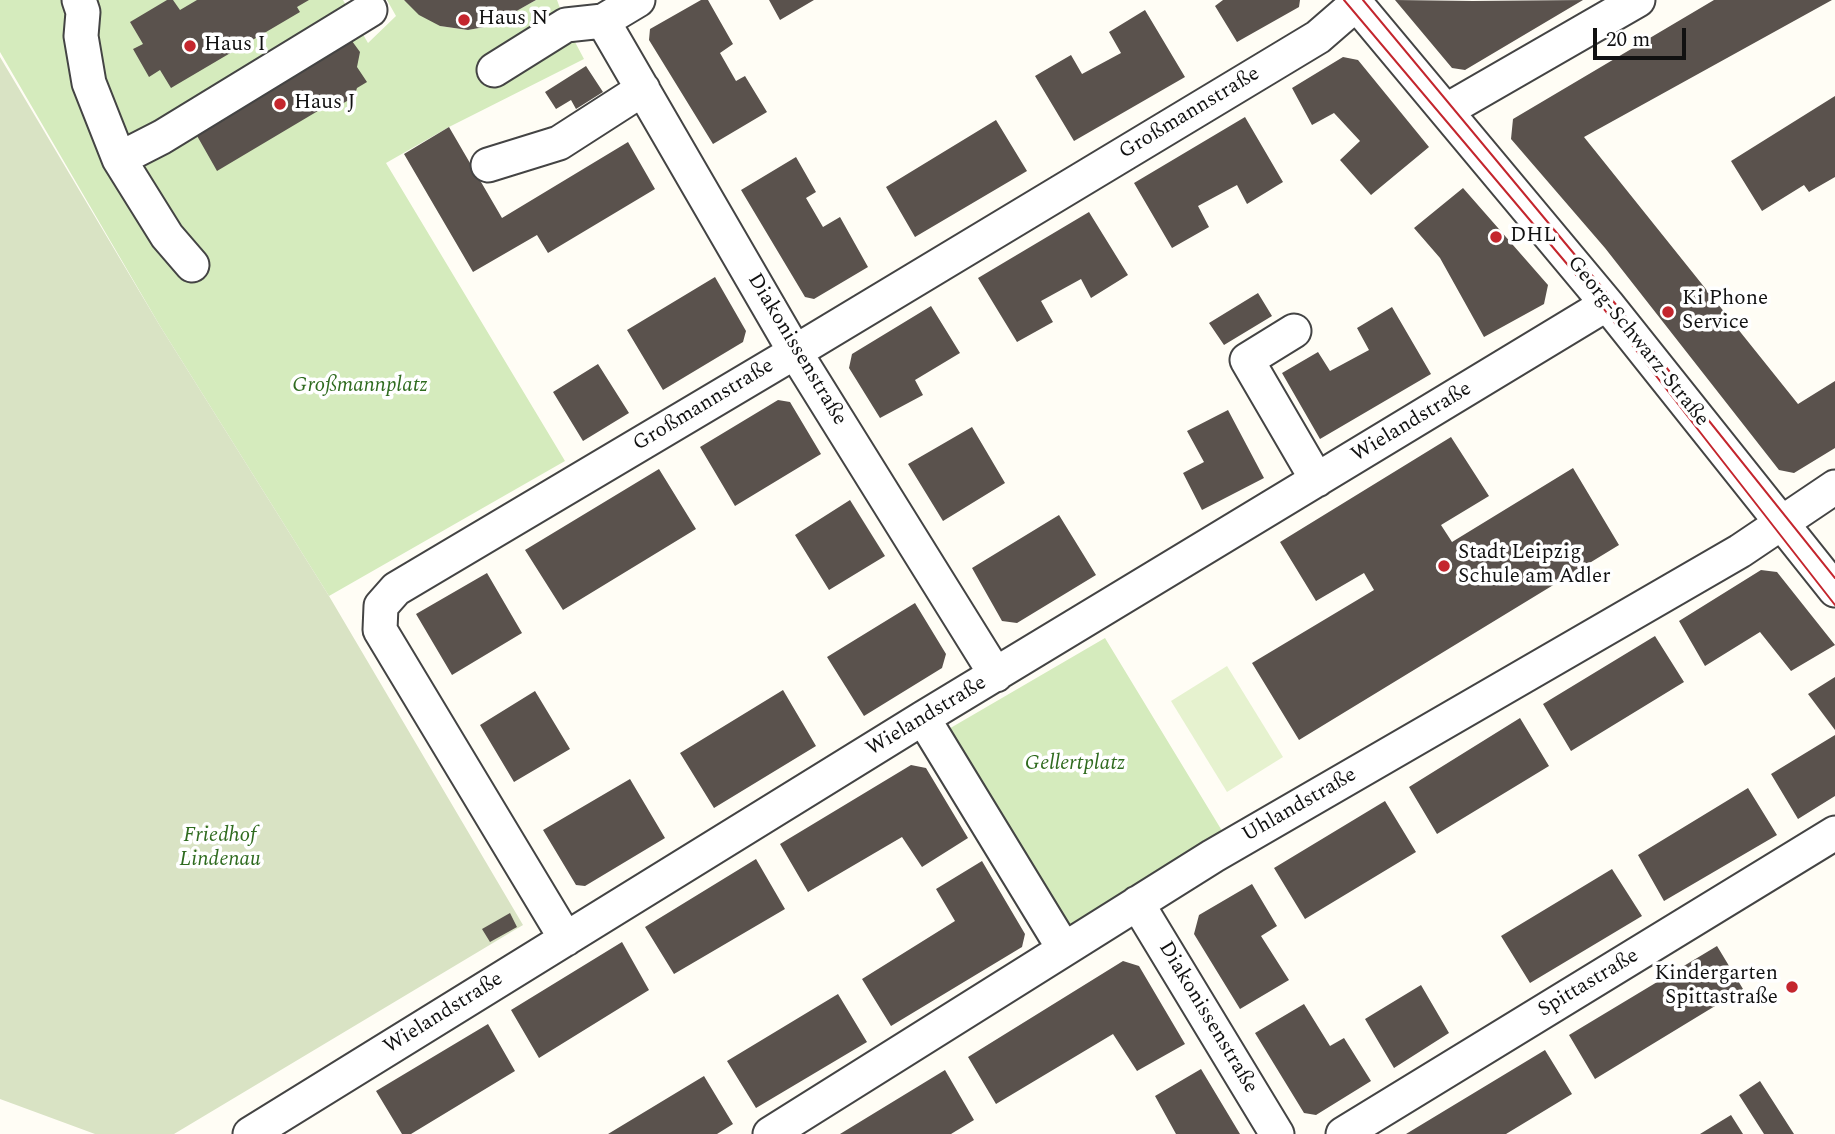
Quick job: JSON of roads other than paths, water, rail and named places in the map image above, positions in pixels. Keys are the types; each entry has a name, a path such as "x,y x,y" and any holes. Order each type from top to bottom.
{"street":[{"path":"79,0 83,12 81,36 89,83 119,159 167,236 192,265"},
{"path":"494,70 566,25 603,21 638,0"},
{"path":"1447,110 1638,0"},
{"name":"Georg-Schwarz-Straße","path":"1355,2 1607,304 1835,590"},
{"name":"Großmannstraße","path":"566,939 380,630 381,606 396,589 1318,37 1355,2"},
{"path":"119,159 162,137 372,13"},
{"name":"Diakonissenstraße","path":"603,21 795,352 996,675"},
{"path":"488,165 559,143 643,89"},
{"name":"Wielandstraße","path":"250,1134 923,718 1607,304"},
{"path":"1294,331 1247,360 1317,480"},
{"name":"Uhlandstraße","path":"771,1134 1224,849 1740,551 1835,487"},
{"path":"923,718 1064,949"},
{"name":"Spittastraße","path":"1343,1134 1835,833"},
{"name":"Diakonissenstraße","path":"1137,903 1277,1134"}],"tram line":[{"path":"1344,0 1589,290 1835,605"},
{"path":"1363,0 1605,291 1835,578"}],"place":[{"name":"Haus N","path":"464,20"},
{"name":"Haus I","path":"190,46"},
{"name":"Haus J","path":"280,104"},
{"name":"DHL","path":"1496,237"},
{"name":"Ki Phone Service","path":"1668,312"},
{"name":"Stadt Leipzig Schule am Adler","path":"1444,566"},
{"name":"Kindergarten Spittastraße","path":"1792,987"}],"park label":[{"name":"Großmannplatz","path":"360,387"},
{"name":"Gellertplatz","path":"1075,765"},
{"name":"Friedhof Lindenau","path":"220,849"}]}
